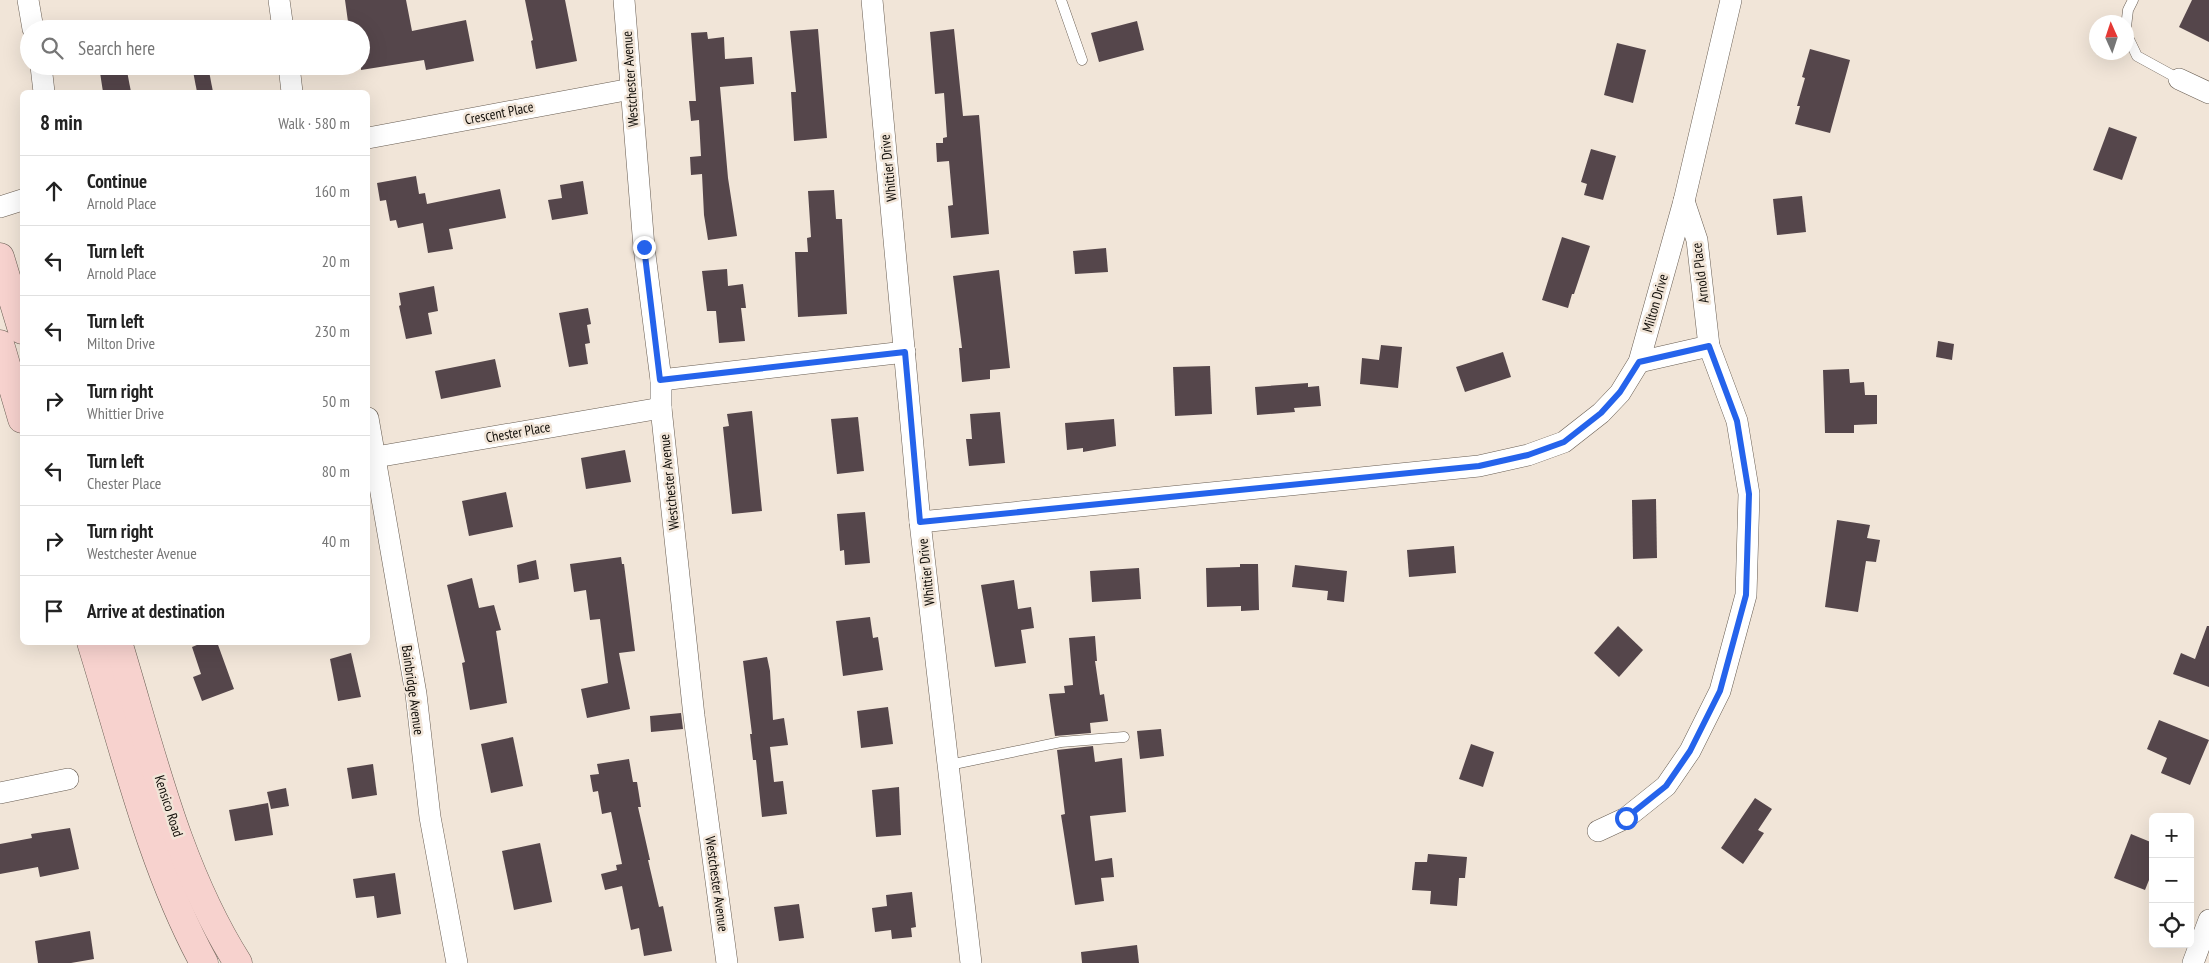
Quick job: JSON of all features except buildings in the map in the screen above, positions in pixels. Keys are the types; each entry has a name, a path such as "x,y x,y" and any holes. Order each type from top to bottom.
{"street":[{"path":"28,0 31,20"},
{"path":"279,0 282,20"},
{"name":"Westchester Avenue","path":"624,0 644,247 660,380 661,408 694,716 727,963"},
{"name":"Whittier Drive","path":"872,0 920,522 971,963"},
{"name":"Milton Drive","path":"920,522 1479,466 1528,455 1564,442 1601,413 1620,392 1639,362 1684,201 1731,0"},
{"path":"42,75 44,90"},
{"path":"289,75 292,90"},
{"path":"2179,79 2209,93"},
{"name":"Crescent Place","path":"370,138 630,89"},
{"path":"0,207 20,201"},
{"name":"Arnold Place","path":"1598,831 1626,818 1666,786 1690,751 1720,691 1746,595 1749,494 1737,421 1709,346 1697,240 1684,201"},
{"path":"0,257 20,323"},
{"path":"0,344 20,411"},
{"path":"1639,362 1709,346"},
{"path":"660,380 905,352"},
{"name":"Chester Place","path":"376,457 661,408"},
{"name":"Bainbridge Avenue","path":"370,428 416,694 430,817 457,963"},
{"name":"Kensico Road","path":"92,645 159,861 187,930 204,963"},
{"name":"Kensico Road","path":"119,645 173,820 189,863 211,912 238,963"},
{"path":"0,792 68,779"},
{"path":"2193,963 2209,920"}],"lane":[{"path":"1061,0 1082,60"},
{"path":"2127,15 2134,0"},
{"path":"2134,50 2137,56 2179,79"},
{"path":"949,765 1061,742 1124,737"}],"route":[{"path":"644,247 660,380 905,352 920,522 1479,466 1528,455 1564,442 1601,413 1620,392 1639,362 1709,346 1737,421 1749,494 1746,595 1720,691 1690,751 1666,786 1626,818"}]}
